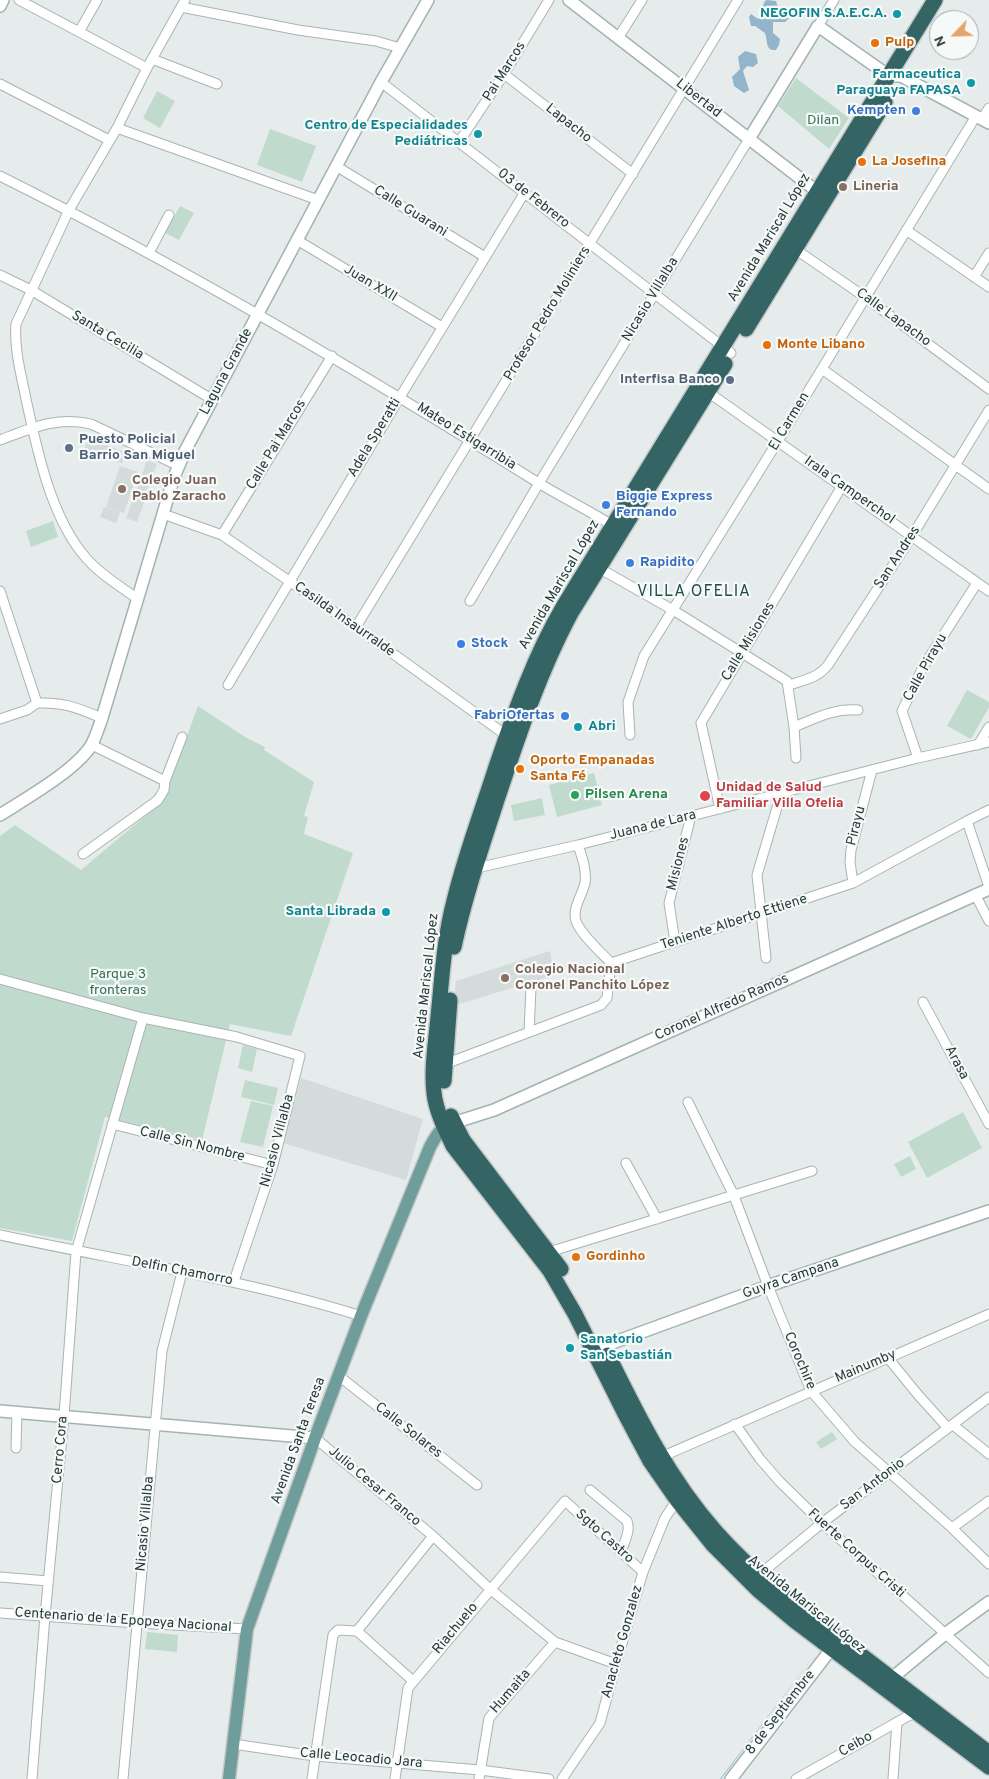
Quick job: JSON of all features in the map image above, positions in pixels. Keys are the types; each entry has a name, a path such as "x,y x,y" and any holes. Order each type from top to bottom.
{"highway":[{"name":"Avenida Mariscal López","path":"896,76 935,0"},
{"name":"Avenida Mariscal López","path":"947,0 896,76 595,566 548,632 536,657 528,696 511,739 468,870 453,901 445,946 434,1090 435,1102 449,1125 550,1252 572,1286 641,1444 661,1478 759,1575 887,1682 917,1711 989,1767"},
{"name":"Avenida Mariscal López","path":"617,528 708,392 727,350 795,249 822,195"},
{"name":"Avenida Mariscal López","path":"468,870 454,946 445,1064 445,1098 449,1125 459,1154 550,1271 634,1408 680,1495 713,1545 758,1590 832,1648 887,1682 989,1753"}],"main road":[{"path":"0,6 3,0"},
{"name":"Laguna Grande","path":"0,815 62,774 92,745 102,718 179,466 194,434 336,166 428,0"},
{"name":"Libertad","path":"569,0 822,195"},
{"path":"818,26 896,76 982,119"},
{"name":"Nicasio Villalba","path":"749,139 818,26"},
{"name":"Coronel Alfredo Ramos","path":"449,1125 494,1110 989,888"},
{"name":"Avenida Santa Teresa","path":"229,1779 247,1629 361,1316 430,1146 438,1132 449,1125"},
{"name":"Guyra Campana","path":"598,1348 768,1286 989,1211"},
{"name":"Julio Cesar Franco","path":"0,1411 315,1438"},
{"path":"887,1682 945,1634 989,1602"},
{"name":"8 de Septiembre","path":"731,1779 832,1648"}],"street":[{"path":"20,0 146,68"},
{"path":"79,32 97,0"},
{"name":"Pai Marcos","path":"459,142 504,74 549,0"},
{"path":"618,38 642,0"},
{"name":"Profesor Pedro Moliniers","path":"356,627 685,90 738,0"},
{"name":"Nicasio Villalba","path":"818,26 834,0"},
{"path":"138,600 110,580 87,559 71,537 53,500 32,428 14,340 16,324 31,290 70,210 117,128 146,68 183,3 298,30 376,41 400,48"},
{"path":"152,59 217,84"},
{"name":"Lapacho","path":"504,74 633,174"},
{"name":"03 de Febrero","path":"381,82 727,350"},
{"path":"0,84 109,140"},
{"name":"El Carmen","path":"630,735 628,702 644,656 778,441 906,230 989,108"},
{"path":"117,128 318,200"},
{"name":"Nicasio Villalba","path":"470,601 539,483 749,139"},
{"name":"Calle Guarani","path":"336,166 485,257"},
{"name":"Mateo Estigarribia","path":"0,176 70,210 258,313 617,528"},
{"name":"Adela Speratti","path":"228,685 524,192"},
{"path":"149,253 169,215"},
{"path":"906,230 989,288"},
{"name":"Juan XXII","path":"297,240 442,327"},
{"name":"Calle Lapacho","path":"795,249 865,297 989,389"},
{"path":"974,277 989,253"},
{"name":"Santa Cecilia","path":"0,275 31,290 213,400"},
{"name":"Calle Pai Marcos","path":"222,535 332,356"},
{"path":"822,368 989,489"},
{"name":"Irala Camperchol","path":"708,392 989,591"},
{"name":"San Andres","path":"789,685 823,672 912,536 989,410"},
{"path":"0,440 32,428 76,420 91,424 179,466"},
{"name":"Calle Misiones","path":"720,808 701,723 842,486"},
{"name":"Casilda Insaurralde","path":"164,514 222,535 356,627 511,739"},
{"path":"595,566 674,610 787,681 794,727 796,758"},
{"name":"Calle Pirayu","path":"918,758 902,711 923,668 977,583"},
{"path":"0,591 37,703"},
{"path":"0,719 28,710 37,703 58,702 68,704 102,718"},
{"path":"794,727 837,710 858,710"},
{"path":"978,745 989,727"},
{"path":"83,854 158,800 164,790 182,736"},
{"name":"Juana de Lara","path":"468,870 578,845 918,758 989,742"},
{"path":"92,745 166,781"},
{"name":"Pirayu","path":"853,883 850,862 851,850 872,770"},
{"path":"766,958 757,876 780,794"},
{"name":"Teniente Alberto Ettiene","path":"611,964 853,883 989,810"},
{"name":"Misiones","path":"675,942 668,904 691,816"},
{"path":"967,821 989,888"},
{"path":"445,1064 605,1002 610,983 611,964 580,929 576,920 575,911 585,883 585,871 578,845"},
{"path":"975,894 989,921"},
{"path":"0,979 143,1018"},
{"path":"529,1032 531,988"},
{"name":"Arasa","path":"923,1002 989,1124"},
{"name":"Nicasio Villalba","path":"143,1018 237,1037 300,1056 273,1166 234,1281"},
{"name":"Cerro Cora","path":"32,1779 64,1416 76,1252 143,1018"},
{"name":"Corochire","path":"688,1102 734,1196 811,1392 855,1442 952,1528 989,1564"},
{"name":"Calle Sin Nombre","path":"112,1124 273,1166"},
{"path":"626,1163 657,1219"},
{"path":"550,1252 812,1171"},
{"name":"Delfin Chamorro","path":"0,1235 76,1252 234,1281 361,1316"},
{"name":"Nicasio Villalba","path":"124,1779 162,1351 182,1272"},
{"name":"Mainumby","path":"660,1456 989,1314"},
{"path":"888,1358 919,1396 950,1427 989,1454"},
{"name":"Calle Solares","path":"339,1376 477,1485"},
{"name":"San Antonio","path":"759,1575 822,1523 890,1474 989,1397"},
{"path":"16,1448 17,1412"},
{"name":"Fuerte Corpus Cristi","path":"734,1424 780,1482 822,1523 989,1673"},
{"name":"Julio Cesar Franco","path":"315,1438 433,1536 490,1589 555,1642 616,1664"},
{"path":"590,1490 627,1521 629,1529 621,1552"},
{"name":"Anacleto Gonzalez","path":"562,1779 600,1723 643,1572 665,1518 680,1495"},
{"name":"Sgto Castro","path":"565,1501 643,1572"},
{"name":"Riachuelo","path":"395,1779 408,1688 565,1501"},
{"path":"952,1528 989,1501"},
{"path":"357,1631 433,1536"},
{"path":"0,1577 48,1581"},
{"name":"Centenario de la Epopeya Nacional","path":"0,1613 247,1629"},
{"path":"312,1779 333,1635 338,1630 357,1631 413,1681"},
{"name":"Humaita","path":"480,1775 489,1718 555,1642"},
{"name":"Ceibo","path":"796,1779 917,1711"},
{"path":"893,1779 897,1722"},
{"name":"Calle Leocadio Jara","path":"233,1744 315,1756 396,1763 480,1775 549,1779"}],"shaded area":[{"name":"Colegio Juan Pablo Zaracho","path":"88,439 126,452 122,463 84,450"},
{"name":"Colegio Juan Pablo Zaracho","path":"147,460 157,464 144,497 135,494"},
{"name":"Colegio Juan Pablo Zaracho","path":"120,466 138,472 124,513 106,507"},
{"name":"Colegio Juan Pablo Zaracho","path":"134,496 145,500 137,522 126,518"},
{"name":"Colegio Juan Pablo Zaracho","path":"104,507 120,512 116,523 100,517"},
{"name":"Colegio Nacional Coronel Panchito López","path":"550,951 554,975 453,1006 456,981"},
{"path":"301,1078 423,1119 406,1180 283,1143"}],"green space":[{"name":"Dilan","path":"796,78 849,118 829,149 778,106"},
{"path":"157,91 175,101 160,128 143,118"},
{"path":"270,129 316,146 302,182 257,165"},
{"path":"180,206 194,213 179,240 165,233"},
{"path":"53,521 58,537 31,547 26,531"},
{"path":"967,690 989,702 989,707 971,739 947,726"},
{"name":"Parque 3 fronteras","path":"198,706 245,737 265,747 264,750 314,782 304,816 308,817 304,834 353,853 291,1036 230,1024 202,1140 105,1117 72,1241 0,1228 0,836 15,825 81,870 163,801"},
{"name":"Pilsen Arena","path":"594,773 602,805 557,817 549,785"},
{"name":"Pilsen Arena","path":"542,798 545,815 514,821 511,805"},
{"path":"243,1045 257,1049 252,1072 238,1068"},
{"path":"245,1080 278,1088 274,1105 241,1097"},
{"path":"251,1101 273,1106 263,1147 240,1142"},
{"path":"963,1112 982,1148 927,1178 908,1142"},
{"path":"910,1156 916,1169 901,1177 894,1164"},
{"path":"832,1432 837,1439 821,1449 816,1442"},
{"path":"147,1632 178,1635 177,1652 145,1649"}],"water":[{"path":"767,0 776,1 779,10 784,8 789,15 785,22 773,22 773,33 780,39 776,50 768,47 765,33 755,26 751,26 749,17 751,14 758,19 763,16 761,10"},
{"path":"745,51 756,54 758,63 753,67 747,66 743,71 749,90 744,93 734,86 732,77 740,69 738,57"},
{"path":"821,1647 721,1779 720,1779"}],"place":[{"name":"NEGOFIN S.A.E.C.A.","path":"897,14"},
{"name":"Pulp","path":"875,43"},
{"name":"Farmaceutica Paraguaya FAPASA","path":"971,83"},
{"name":"Kempten","path":"916,111"},
{"name":"Centro de Especialidades Pediátricas","path":"478,134"},
{"name":"La Josefina","path":"862,162"},
{"name":"Lineria","path":"843,187"},
{"name":"Monte Libano","path":"767,345"},
{"name":"Interfisa Banco","path":"730,380"},
{"name":"Puesto Policial Barrio San Miguel","path":"69,448"},
{"name":"Colegio Juan Pablo Zaracho","path":"122,489"},
{"name":"Biggie Express Fernando","path":"606,505"},
{"name":"Rapidito","path":"630,563"},
{"name":"Stock","path":"461,644"},
{"name":"FabriOfertas","path":"565,716"},
{"name":"Abri","path":"578,727"},
{"name":"Oporto Empanadas Santa Fé","path":"520,769"},
{"name":"Pilsen Arena","path":"575,795"},
{"name":"Unidad de Salud Familiar Villa Ofelia","path":"705,796"},
{"name":"Santa Librada","path":"386,912"},
{"name":"Colegio Nacional Coronel Panchito López","path":"505,978"},
{"name":"Gordinho","path":"576,1257"},
{"name":"Sanatorio San Sebastián","path":"570,1348"}],"district":[{"name":"VILLA OFELIA","path":"694,593"}]}
